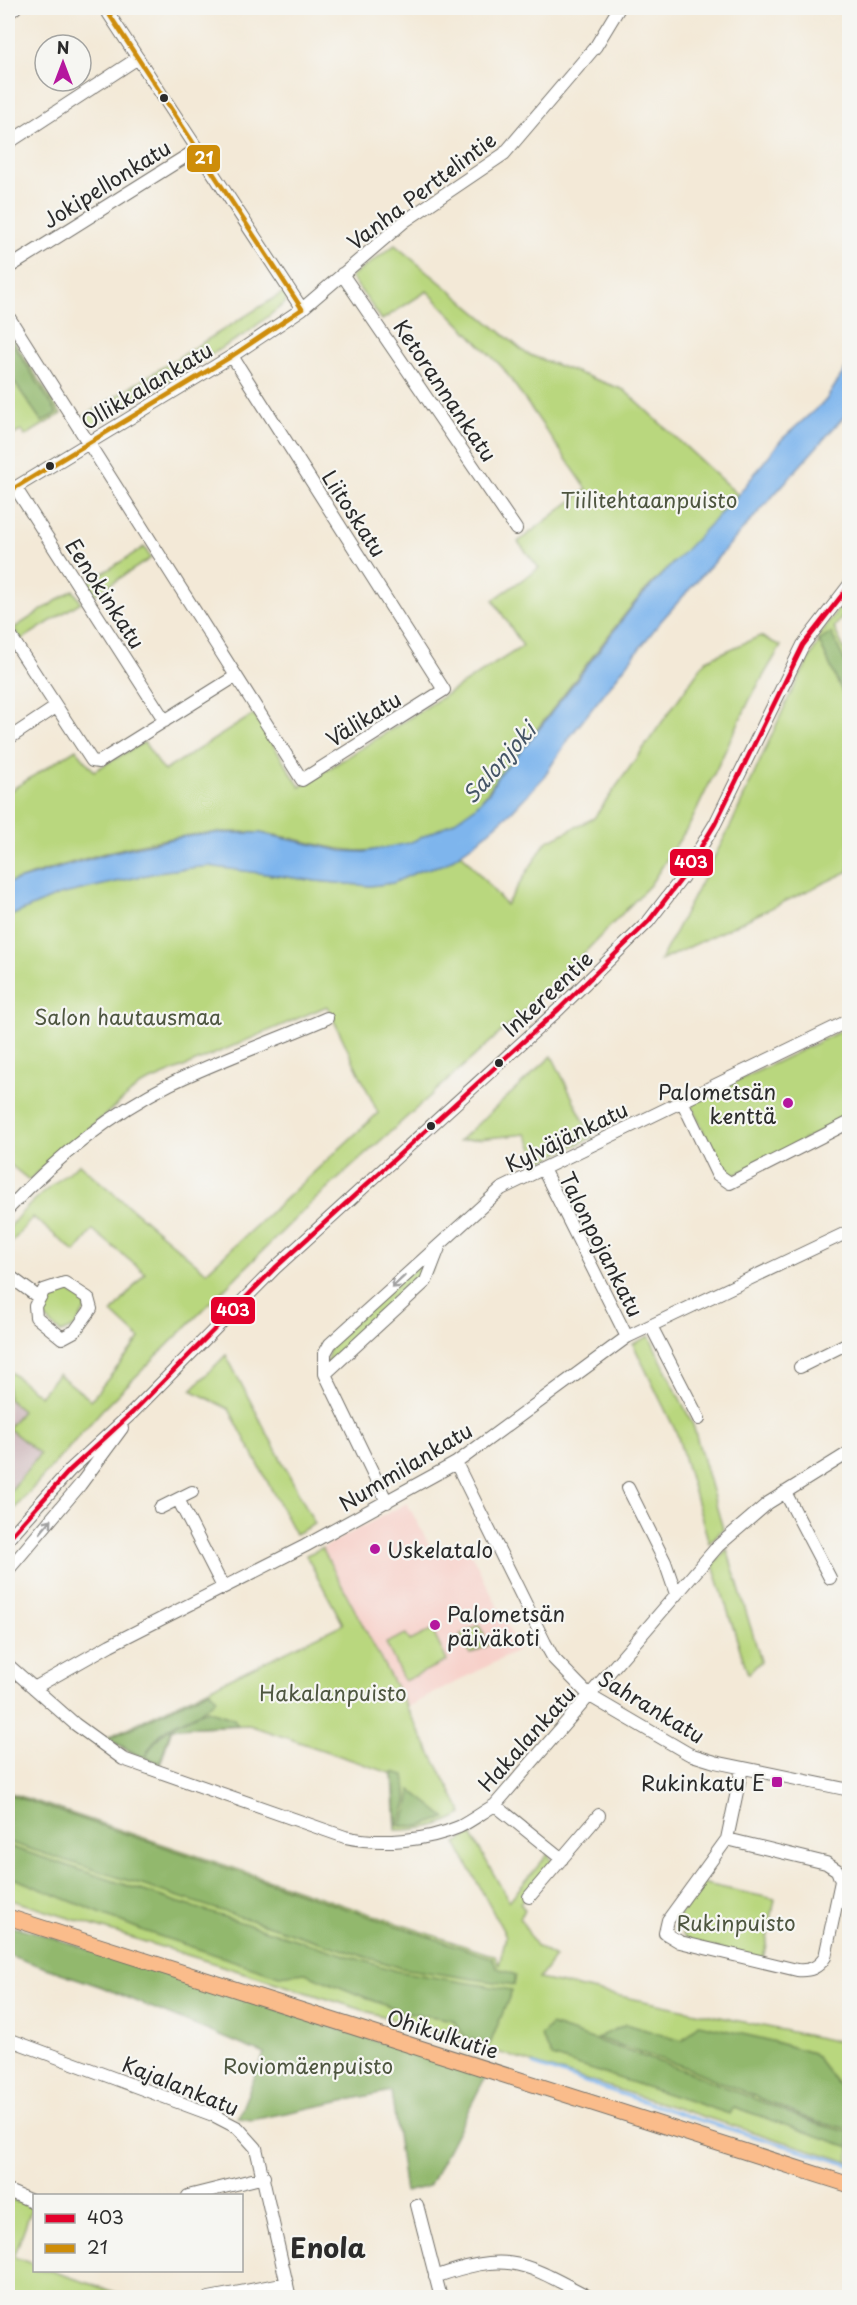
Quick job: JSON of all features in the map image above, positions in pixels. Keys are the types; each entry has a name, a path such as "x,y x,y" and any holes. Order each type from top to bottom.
{"main road":[{"name":"Ohikulkutie","path":"8,1919 849,2184"}],"street":[{"path":"8,13 15,8"},
{"path":"105,8 302,309"},
{"name":"Vanha Perttelintie","path":"302,309 405,221 504,154 596,46 619,8"},
{"path":"8,143 138,58"},
{"name":"Jokipellonkatu","path":"8,268 196,150"},
{"name":"Ketorannankatu","path":"342,274 516,529"},
{"name":"Ollikkalankatu","path":"11,490 232,356 302,309"},
{"path":"8,316 236,676 99,762 92,761 9,636"},
{"name":"Liitoskatu","path":"232,356 444,690"},
{"name":"Eenokinkatu","path":"11,490 165,721"},
{"name":"Inkereentie","path":"8,1539 70,1470 133,1412 275,1268 592,979 648,922 682,878 715,824 803,645 849,584"},
{"name":"Välikatu","path":"236,676 302,780 444,690"},
{"path":"8,739 56,707"},
{"path":"8,1209 71,1151 130,1106 220,1061 327,1018"},
{"name":"Kylväjänkatu","path":"325,1374 325,1353 330,1344 501,1190 849,1020"},
{"path":"682,1101 717,1174 730,1183 849,1122"},
{"name":"Talonpojankatu","path":"543,1169 627,1337"},
{"name":"Nummilankatu","path":"34,1688 110,1645 387,1502 456,1463 627,1337 849,1231"},
{"name":"Kylväjänkatu","path":"325,1374 426,1281 441,1242"},
{"path":"8,1275 38,1297"},
{"path":"65,1283 88,1298 90,1312 75,1331 62,1338 36,1317 34,1309 38,1297 51,1286 65,1283"},
{"path":"651,1326 699,1419"},
{"path":"800,1367 849,1342"},
{"path":"325,1374 387,1502"},
{"name":"Inkereentie","path":"8,1570 80,1485 133,1412"},
{"name":"Hakalankatu","path":"8,1665 75,1724 123,1759 338,1835 366,1840 422,1837 459,1827 495,1805 734,1530 785,1492 849,1452"},
{"name":"Sahrankatu","path":"456,1463 554,1659 590,1696 689,1754 742,1768 849,1790"},
{"path":"628,1488 665,1562 676,1594"},
{"path":"160,1508 192,1492"},
{"path":"785,1492 830,1578"},
{"path":"178,1499 223,1587"},
{"path":"727,1839 826,1863 837,1870 841,1881 825,1957 819,1965 813,1969 797,1970 680,1942 665,1933 668,1920 727,1839 742,1768"},
{"path":"495,1805 562,1859"},
{"path":"529,1897 599,1815"},
{"name":"Kajalankatu","path":"8,2039 213,2115 238,2128 256,2148 290,2298"},
{"path":"196,2194 264,2177"},
{"path":"8,2191 33,2202"},
{"path":"417,2205 441,2298"},
{"path":"435,2277 485,2262 510,2261 534,2269 591,2298"},
{"path":"209,2298 287,2283"}],"shaded area":[{"path":"8,1399 23,1411 9,1428 40,1454 8,1494"},
{"name":"Palometsän päiväkoti","path":"407,1503 435,1556 465,1541 519,1650 407,1707 322,1548"}],"green space":[{"name":"Tiilitehtaanpuisto","path":"395,245 527,354 624,390 738,495 634,603 479,803 465,815 433,834 409,843 369,851 338,849 260,833 198,834 100,854 8,883 8,792 76,749 94,771 144,742 164,771 254,714 300,787 523,646 493,600 539,568 518,542 587,489 503,368 427,291 382,320 351,277"},
{"path":"284,292 287,298 285,303 247,333 97,424 93,426 87,423 84,416"},
{"path":"8,332 61,414 25,436 22,430 12,436 8,429"},
{"path":"8,336 57,413 42,422 8,373"},
{"path":"144,547 151,558 94,595 87,583"},
{"path":"73,590 81,602 21,640 14,628"},
{"path":"849,594 849,607 834,628 849,659 849,670 831,634 819,641 817,639"},
{"path":"831,633 849,670 849,707 819,641"},
{"name":"Salon hautausmaa","path":"760,636 781,646 752,695 690,824 650,885 551,987 307,1207 102,1410 8,1516 8,1494 40,1454 8,1428 22,1411 8,1399 8,1370 40,1396 58,1374 91,1400 140,1339 112,1313 145,1273 93,1230 75,1252 33,1217 8,1247 8,1232 19,1215 79,1164 206,1272 378,1113 327,1006 139,1086 29,1180 8,1163 8,917 59,895 164,871 209,866 370,886 393,883 419,871 445,864 461,853 506,905 546,842 594,818 706,660"},
{"path":"819,641 849,707 849,871 660,961 732,823 789,697"},
{"path":"849,1027 849,1117 729,1178 722,1174 692,1106 696,1101"},
{"path":"552,1056 592,1138 540,1162 526,1134 459,1141"},
{"path":"441,1242 432,1270 325,1374 330,1344"},
{"path":"65,1288 84,1302 86,1308 75,1327 61,1333 39,1312 49,1296"},
{"path":"649,1336 693,1425 723,1529 709,1543 677,1434 633,1344"},
{"path":"226,1355 315,1524 295,1534 229,1409 191,1390"},
{"name":"Hakalanpuisto","path":"322,1548 463,1814 447,1822 414,1829 396,1830 393,1774 249,1725 172,1728 160,1765 133,1754 106,1738 343,1624 306,1555"},
{"path":"727,1549 761,1661 748,1674 713,1565"},
{"path":"479,1625 489,1645 470,1654 460,1635"},
{"path":"432,1630 447,1661 404,1681 386,1643 406,1634 410,1641"},
{"path":"210,1690 216,1699 196,1714 169,1727 152,1744 144,1758 108,1739"},
{"path":"207,1710 234,1719 238,1725 171,1728 160,1763 146,1757 163,1733 179,1722"},
{"path":"393,1772 405,1775 407,1790 406,1806 397,1826"},
{"path":"411,1790 446,1818 421,1826 400,1826 408,1810"},
{"path":"8,1792 495,1956 499,1965 506,1936 456,1843 471,1834 509,1901 548,1854 552,1862 550,1868 520,1903 525,1910 520,1918 536,1946 555,1957 539,1979 849,2044 849,2162 8,1899"},
{"path":"8,1794 492,1958 497,1968 516,1975 514,1985 400,1968 8,1842"},
{"path":"8,1846 396,1971 512,1990 490,2044 466,2038 453,2020 399,2011 305,1973 279,1976 144,1931 16,1879 8,1879"},
{"name":"Rukinpuisto","path":"701,1883 775,1899 763,1959 694,1943 683,1935 679,1915"},
{"name":"Roviomäenpuisto","path":"8,1926 28,1930 486,2076 429,2186 405,2192 391,2091 252,2120 238,2118 264,2054 102,1987 8,1955"},
{"path":"626,2024 682,2041 699,2024 813,2053 849,2098 849,2129 816,2122 685,2067 597,2038"},
{"path":"551,2025 686,2071 816,2124 849,2132 849,2147 734,2107 730,2114 552,2057 541,2036"},
{"path":"8,2198 32,2207 14,2257 33,2264 33,2272 55,2272 129,2297 8,2297"}],"water":[{"path":"849,363 849,411 661,621 572,734 543,778 512,811 478,841 445,864 419,871 393,883 370,886 209,866 164,871 59,895 8,917 8,883 113,852 181,837 217,833 260,833 342,851 364,852 409,843 452,823 475,807 490,791 498,776 529,742 636,602 738,495 782,439 826,400"}],"waterway":[{"path":"534,2065 693,2118 850,2165"}],"transit line":[{"name":"21","path":"105,8 302,309"},
{"name":"21","path":"8,492 232,356 302,309"},
{"name":"403","path":"8,1539 70,1470 133,1412 275,1268 559,1009 648,922 682,878 715,824 803,645 850,585"}],"place":[{"name":"Palometsän kenttä","path":"788,1103"},
{"name":"Uskelatalo","path":"375,1549"},
{"name":"Palometsän päiväkoti","path":"435,1625"},
{"name":"Rukinkatu E","path":"777,1782"}],"district":[{"name":"Enola","path":"328,2246"}],"water label":[{"name":"Salonjoki","path":"498,762"}]}
